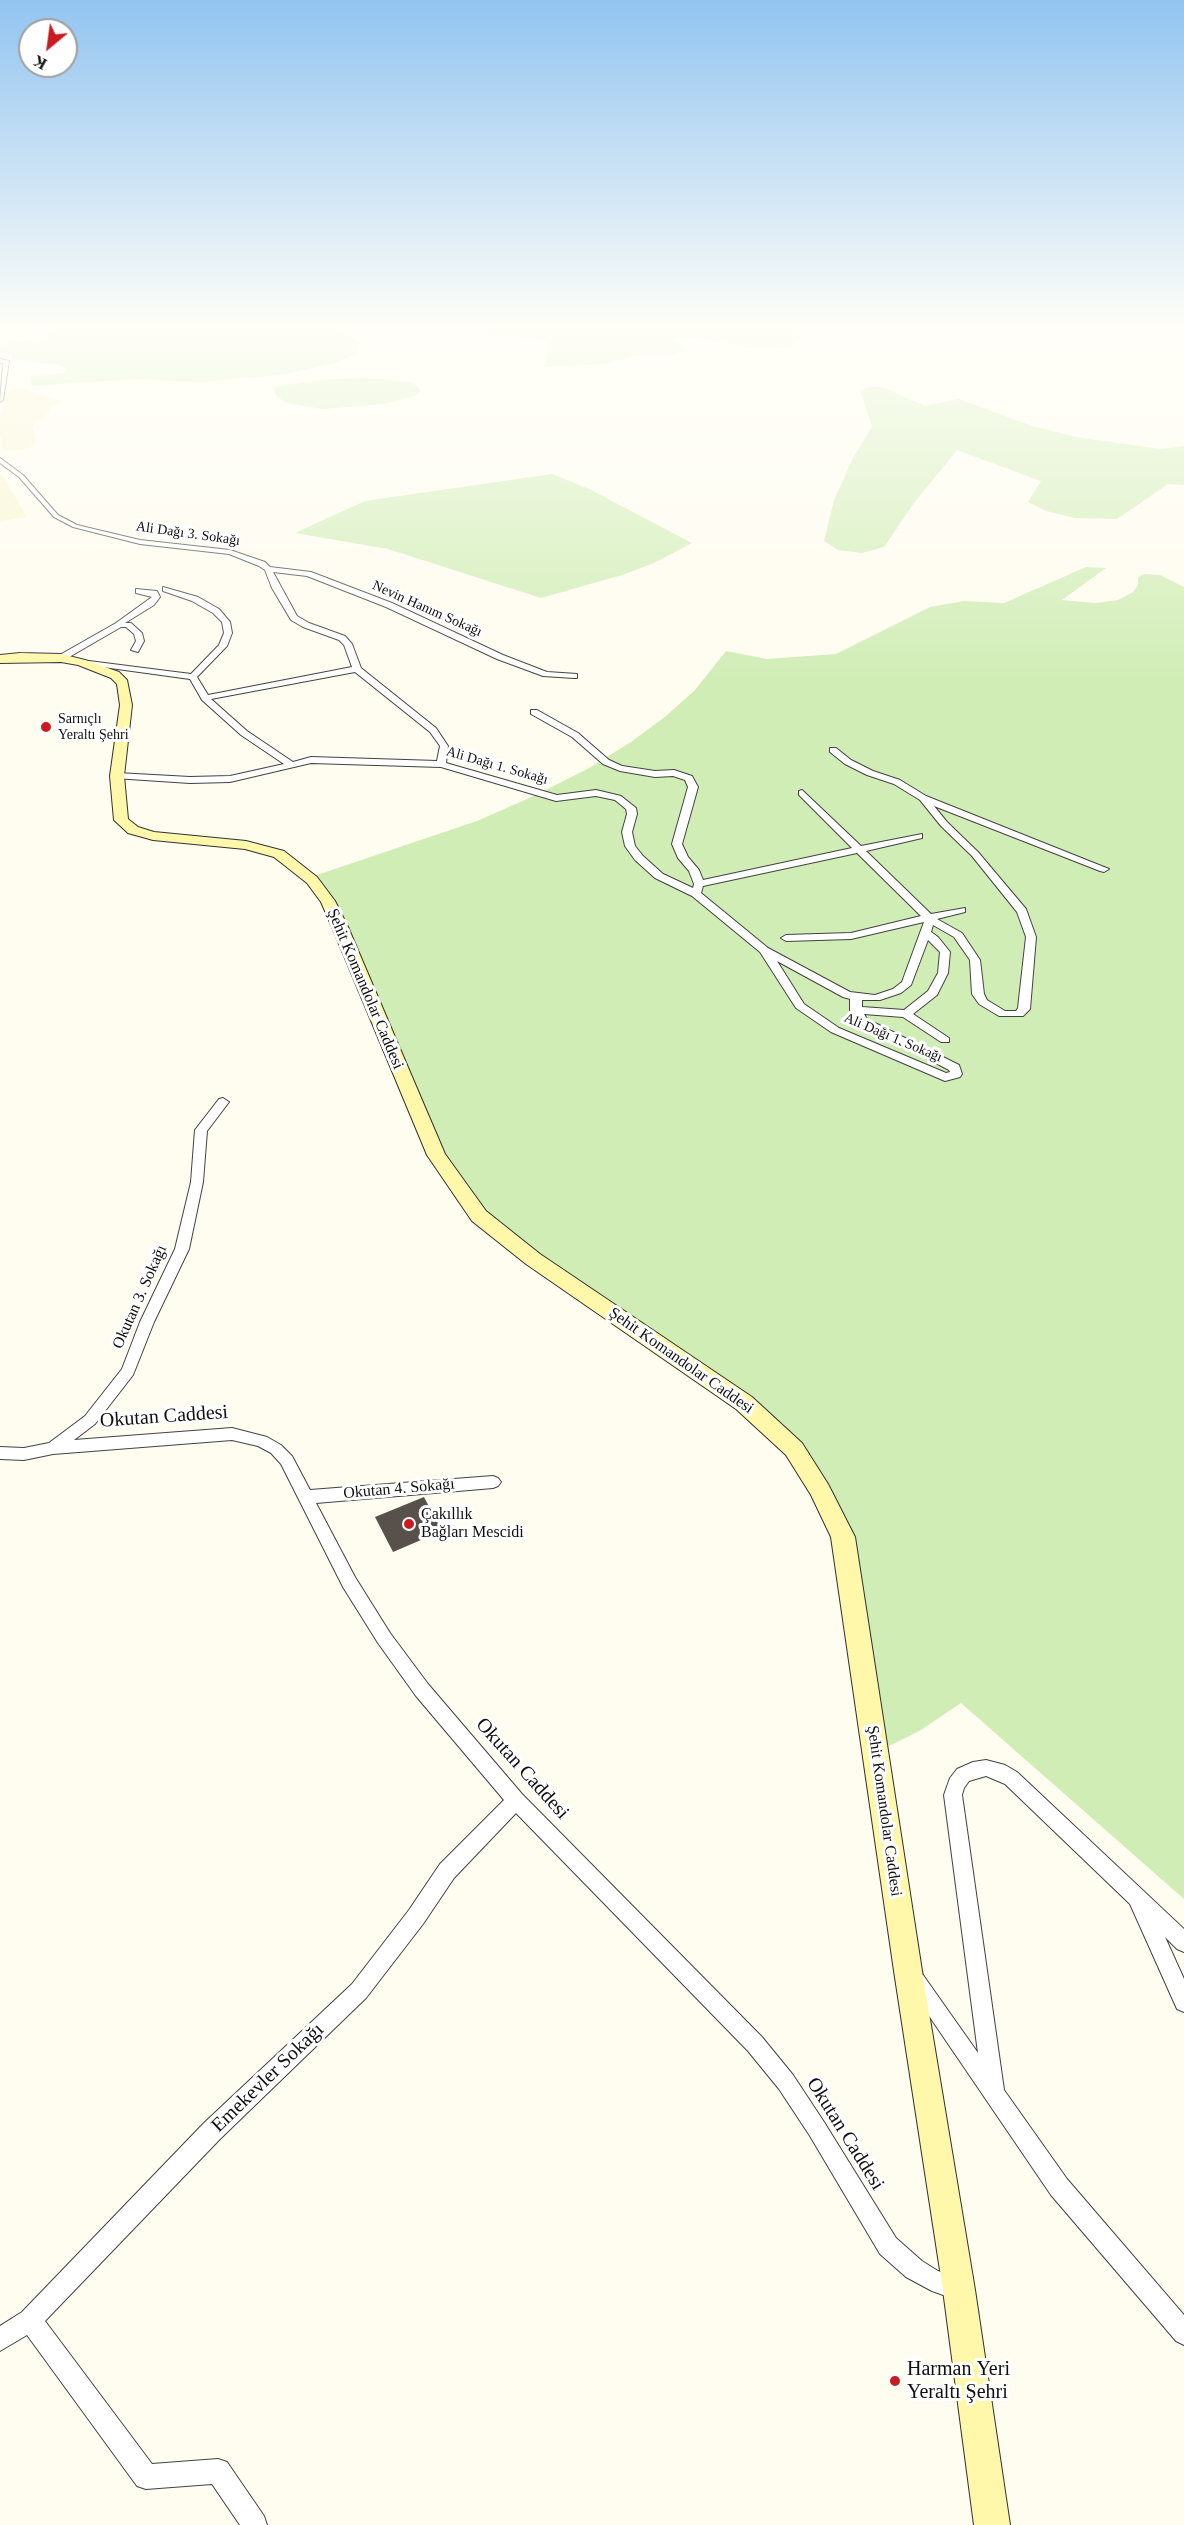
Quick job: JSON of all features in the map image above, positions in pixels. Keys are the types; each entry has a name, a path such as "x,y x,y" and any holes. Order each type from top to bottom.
{"main road":[{"name":"Şehit Komandolar Caddesi","path":"0,659 20,657 71,660 104,669 123,683 126,705 117,776 121,820 133,830 153,836 246,844 279,854 312,880 328,901 340,927 436,1155 479,1216 533,1258 744,1403 794,1449 820,1490 843,1537 908,1971 959,2290 992,2525"}],"street":[{"name":"Ali Dağı 3. Sokağı","path":"2,463 21,476 56,516 75,526 152,544 230,552 253,559 268,569"},
{"path":"268,569 276,588 294,618 306,625 342,638 348,644 357,669 433,730 444,746 441,764"},
{"name":"Nevin Hanım Sokağı","path":"268,569 308,574 389,605 500,657 546,674 574,676"},
{"path":"166,589 195,598 216,611 226,622 228,633 223,646 192,677"},
{"path":"71,660 123,620 151,603 156,597 154,593 139,591"},
{"path":"119,625 128,625 138,633 140,641 135,650"},
{"path":"71,660 192,677"},
{"path":"205,698 357,669"},
{"path":"192,677 205,698 244,733 290,764"},
{"path":"534,712 575,735 606,762 620,768 655,774 674,773 689,778 693,786 676,844 683,858 694,870 698,889 858,848 919,836"},
{"path":"833,750 848,762 870,774 897,782 923,798 1104,869"},
{"name":"Ali Dağı 1. Sokağı","path":"117,776 190,780 230,779 268,772 311,760 441,764 556,798 596,794 618,798 631,808 632,814 627,832 630,846 639,858 659,876 698,889 764,950 801,1006 835,1030 942,1076 952,1077 956,1074 955,1068 873,1028 863,1021 856,1004"},
{"path":"802,793 930,919 958,935 975,960 976,986 984,1002 1003,1014 1014,1015 1022,1012 1030,936 1022,911 975,854 944,824 923,798"},
{"path":"786,938 851,936 961,910"},
{"path":"856,1004 884,996 907,983 930,919"},
{"path":"906,1014 933,993 943,973 945,952 934,939 925,933"},
{"path":"764,950 847,995 856,1004 906,1014 945,1040"},
{"name":"Okutan 3. Sokağı","path":"53,1448 90,1420 128,1371 147,1322 182,1249 197,1182 201,1130 223,1102"},
{"name":"Okutan Caddesi","path":"0,1453 24,1454 53,1448 232,1434 249,1436 276,1449 286,1460 349,1582 384,1638 422,1689 516,1800 755,2044 786,2082 817,2129 888,2246 914,2270 932,2280 959,2290"},
{"name":"Okutan 4. Sokağı","path":"306,1497 492,1482"},
{"path":"994,2094 954,1807 953,1795 956,1784 963,1775 986,1768 999,1771 1011,1778 1184,1942"},
{"name":"Emekevler Sokağı","path":"0,2338 30,2320 212,2131 359,1991 416,1917 447,1871 516,1800"},
{"path":"1137,1897 1184,2002"},
{"path":"908,1971 1059,2187 1184,2333"},
{"path":"30,2320 146,2477 218,2471 255,2525"}],"shaded area":[{"path":"3,444 34,444 23,450 4,449"},
{"path":"0,475 4,478 27,517 0,521"}],"green space":[{"path":"862,444 1124,444 1162,449 1184,446 1184,485 1168,484 1117,519 1075,518 1046,511 1028,502 1041,481 957,450 914,503 884,547 862,553 838,550 824,541 834,500"},
{"path":"552,474 589,489 692,543 654,563 622,575 541,598 388,549 295,533 365,501"},
{"path":"1086,567 1106,568 1062,600 1096,603 1118,600 1133,592 1138,585 1138,577 1144,574 1160,575 1184,587 1184,1899 961,1703 921,1730 883,1749 849,1546 773,1431 542,1264 456,1185 314,876 477,821 589,768 631,742 666,716 695,690 726,651 767,659 836,654 930,607 964,601 1004,603"}],"building":[{"name":"Çakıllık Bağları Mescidi","path":"424,1497 442,1531 393,1552 375,1517"}],"place":[{"name":"Sarnıçlı Yeraltı Şehri","path":"46,727"},
{"name":"Çakıllık Bağları Mescidi","path":"409,1524"},
{"name":"Harman Yeri Yeraltı Şehri","path":"895,2381"}]}
